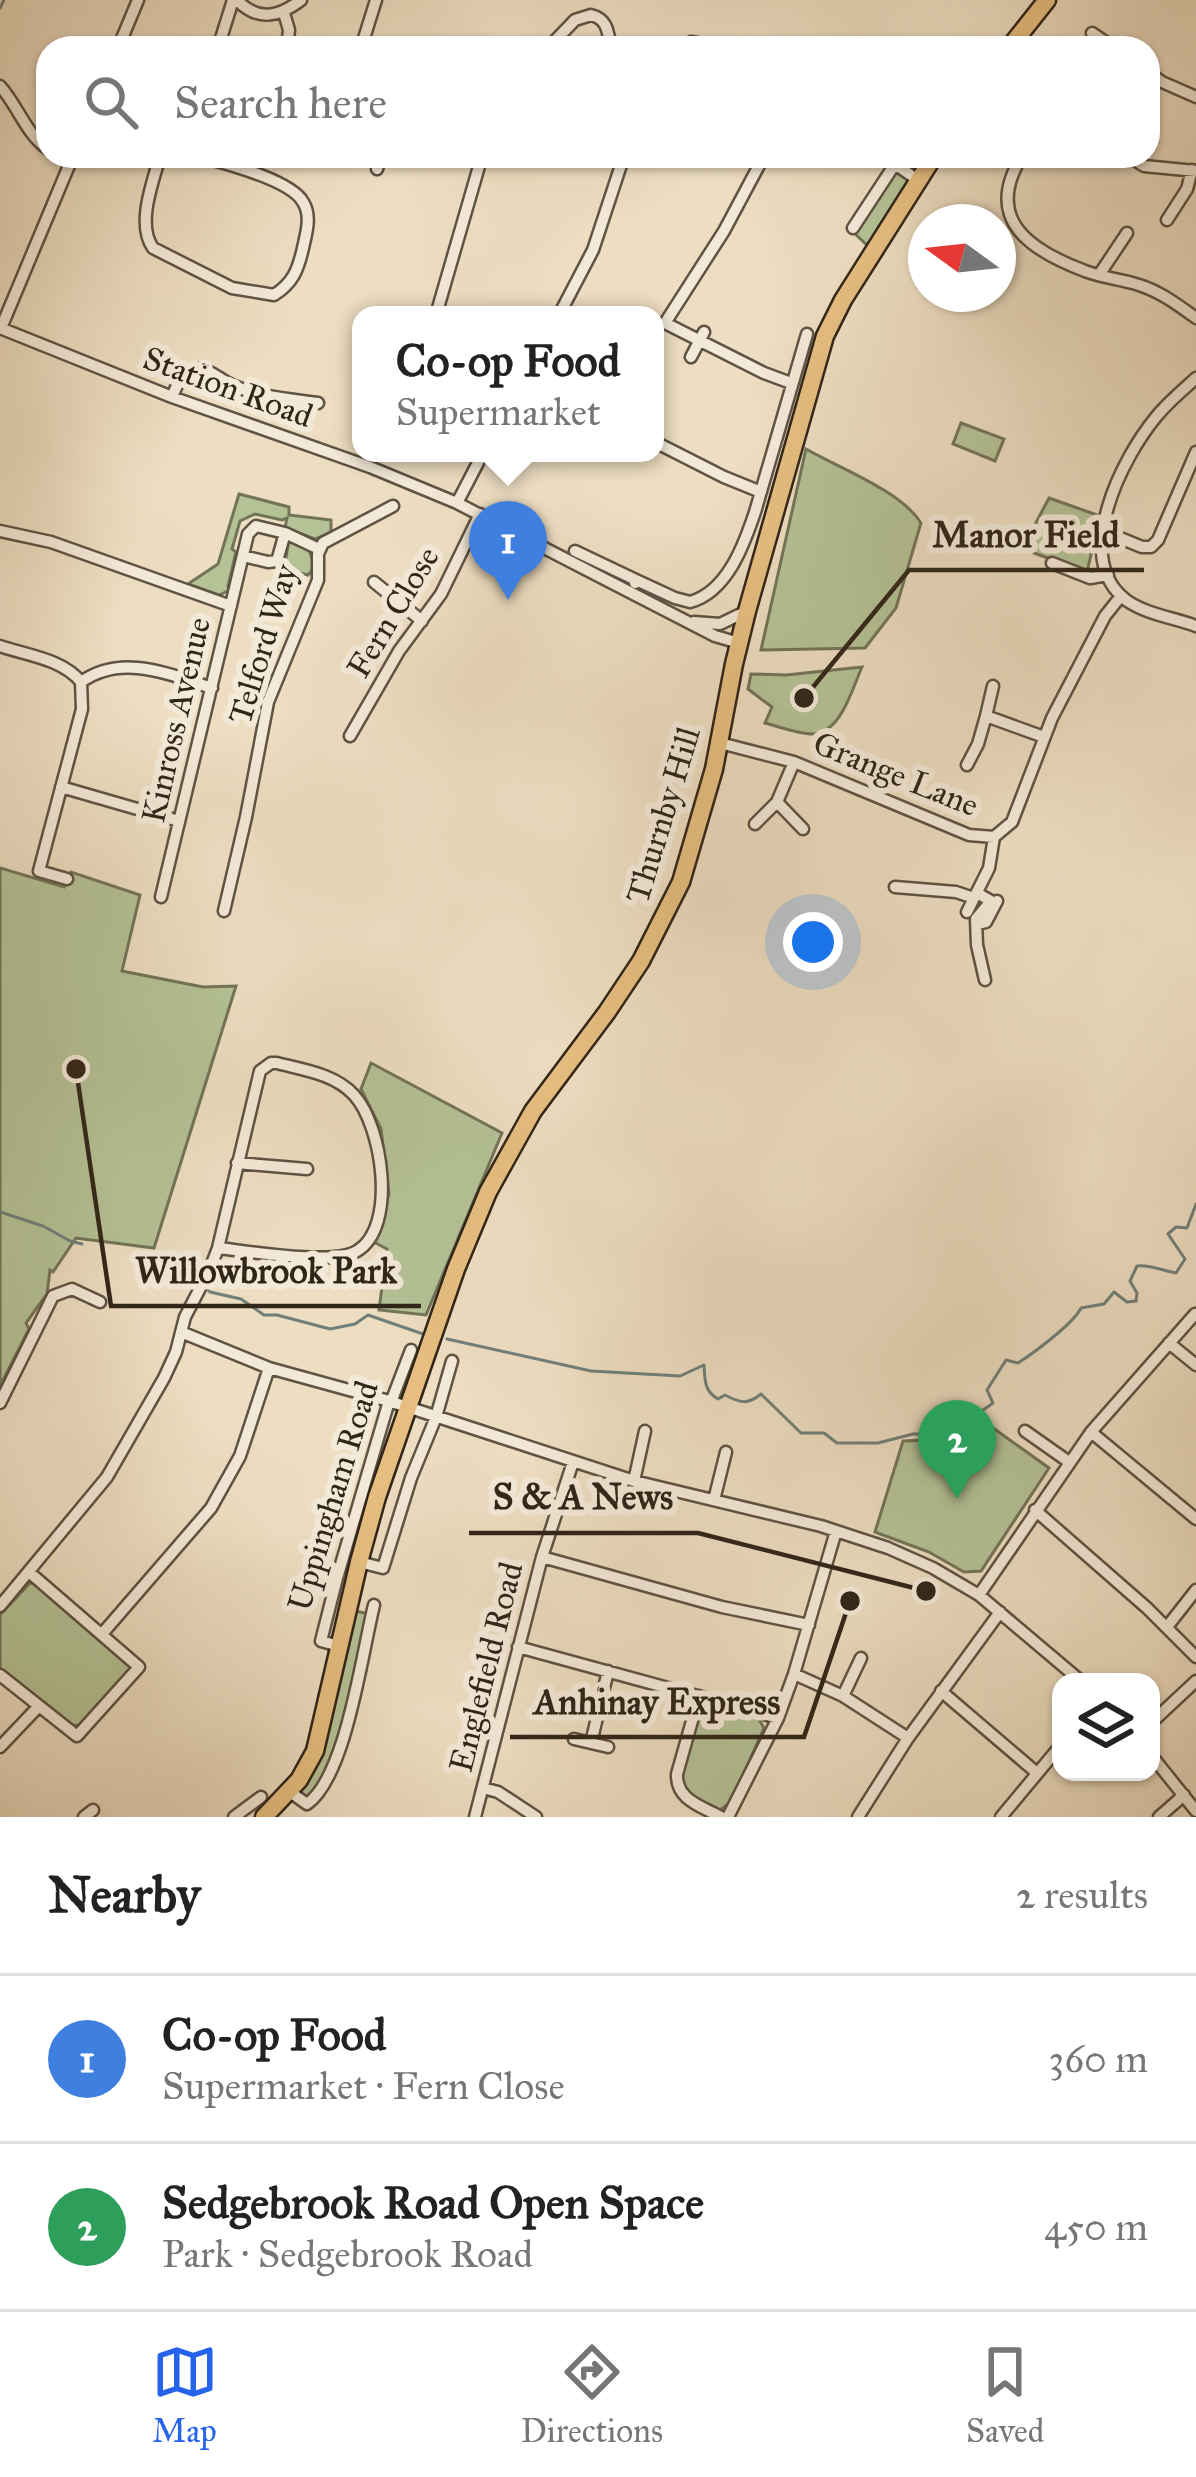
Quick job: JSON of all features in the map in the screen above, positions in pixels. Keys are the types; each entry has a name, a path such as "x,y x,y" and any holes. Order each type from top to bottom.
{"highway":[{"path":"1018,36 1047,0"},
{"name":"Thurnby Hill","path":"349,1605 377,1497 456,1269 504,1160 533,1111 628,983 667,914 690,855 804,370 926,168"},
{"name":"Uppingham Road","path":"264,1817 290,1792 315,1751 349,1605"}],"street":[{"path":"123,36 138,0"},
{"path":"222,36 235,0 263,15 284,13 301,0"},
{"path":"365,36 376,0"},
{"path":"284,13 288,36"},
{"path":"560,36 575,20 591,15 602,20 608,36"},
{"path":"1092,33 1096,36"},
{"path":"1160,81 1196,97"},
{"path":"0,86 36,139"},
{"path":"0,107 12,100"},
{"path":"1,328 64,168"},
{"path":"157,168 147,209 146,238 153,248 232,288 274,295 289,286 298,270 308,217 303,200 289,188 233,168"},
{"path":"439,306 479,168"},
{"path":"564,306 593,250 620,168"},
{"path":"757,168 724,231 665,323 701,336 790,382"},
{"path":"854,228 892,168"},
{"path":"901,168 918,180"},
{"path":"1016,168 1007,184 1006,206 1016,227 1040,248 1099,275 1150,289 1196,318"},
{"path":"1160,168 1194,171 1167,220"},
{"path":"1099,275 1127,233"},
{"name":"Station Road","path":"1,328 172,397 352,460"},
{"path":"664,447 760,491 790,382 804,370 807,334"},
{"path":"692,357 701,336"},
{"path":"172,397 183,375 196,369 254,392 318,403"},
{"path":"1196,377 1146,430 1111,498 1102,531 1102,555 1121,596 1196,626"},
{"path":"1102,531 1151,547 1196,452"},
{"name":"Station Road","path":"359,462 634,586 691,602 712,592 730,569 760,491"},
{"path":"457,503 478,462"},
{"name":"Telford Way","path":"224,911 268,702 317,580 319,549 342,525 393,506"},
{"name":"Fern Close","path":"350,727 441,594 480,514"},
{"path":"285,533 277,561 243,556 253,526 285,533 319,549"},
{"path":"0,531 51,542 231,606"},
{"name":"Station Road","path":"574,551 685,620 725,641 739,643"},
{"name":"Kinross Avenue","path":"161,897 243,556"},
{"path":"1052,563 1090,578 1108,575"},
{"path":"378,591 422,621"},
{"name":"Grange Lane","path":"720,743 794,762 935,823 979,838 994,837 1017,813 1044,737 1105,616 1121,596"},
{"path":"685,620 716,624 747,610"},
{"path":"1145,627 1151,611"},
{"path":"0,646 62,666 81,682 82,709 39,871 67,879"},
{"path":"81,682 104,669 127,666 212,688"},
{"path":"967,765 978,744 993,686"},
{"path":"986,716 1044,737"},
{"path":"755,824 778,802 794,762"},
{"path":"61,787 179,821"},
{"path":"778,802 803,829"},
{"path":"967,912 988,868 994,837"},
{"path":"895,887 956,892 991,901 976,919 985,980"},
{"path":"977,924 986,922 997,901"},
{"path":"0,1606 5,1589 29,1573 107,1477 164,1378 218,1248 260,1071 277,1063 322,1075 350,1091 372,1125 379,1158 379,1221 368,1241 358,1251 332,1258 218,1248"},
{"path":"237,1163 307,1169"},
{"path":"0,1403 53,1295 73,1289 100,1302"},
{"path":"979,1594 1091,1432 1195,1314"},
{"path":"181,1332 269,1368 389,1401 634,1481 836,1531 911,1558 979,1594 1071,1673"},
{"path":"1169,1342 1196,1365"},
{"name":"Uppingham Road","path":"340,1646 321,1641 389,1401 411,1350"},
{"name":"Uppingham Road","path":"359,1562 383,1568 452,1361"},
{"path":"102,1634 211,1508 240,1456 269,1368"},
{"path":"634,1481 645,1431"},
{"path":"1024,1431 1069,1462"},
{"path":"1091,1432 1196,1519"},
{"path":"714,1500 726,1452"},
{"name":"Englefield Road","path":"475,1817 542,1557 573,1462"},
{"path":"1035,1510 1196,1657"},
{"path":"699,1696 676,1786 681,1795 724,1817 778,1718 836,1531"},
{"path":"542,1557 722,1607 809,1625"},
{"path":"0,1676 77,1736 139,1667 29,1573"},
{"path":"1167,1627 1196,1590"},
{"path":"290,1792 308,1804 314,1801 341,1746 373,1608 349,1605"},
{"path":"858,1817 908,1738 1000,1612"},
{"path":"518,1647 778,1718"},
{"path":"843,1696 862,1658"},
{"path":"591,1743 608,1671"},
{"path":"794,1674 843,1696 908,1738"},
{"path":"1160,1715 1196,1681"},
{"path":"941,1691 1037,1773"},
{"path":"0,1747 39,1706"},
{"path":"574,1739 608,1747"},
{"path":"1001,1817 1052,1756"},
{"path":"1160,1766 1196,1811"},
{"path":"483,1788 498,1792 536,1817"},
{"path":"1159,1817 1184,1795"},
{"path":"234,1817 261,1798"}],"green space":[{"path":"892,168 914,177 869,247 852,231"},
{"path":"961,423 1004,439 995,461 953,444"},
{"path":"806,449 885,491 921,523 896,608 865,648 761,650"},
{"path":"239,494 289,507 289,515 331,520 331,532 315,539 285,528 287,518 255,514 240,521 232,549 236,552 230,590 219,595 188,584 218,564"},
{"path":"1049,498 1100,516 1087,572 1034,553 1030,534"},
{"path":"289,540 309,550 315,567 308,575 284,569"},
{"path":"862,667 838,718 823,732 813,734 765,723 772,707 748,689 751,674"},
{"path":"0,868 64,887 71,872 140,895 122,971 203,987 236,986 154,1248 76,1238 50,1270 47,1294 26,1323 29,1329 0,1386"},
{"path":"371,1063 502,1133 426,1315 379,1310 387,1249 374,1242 389,1194 381,1129 361,1089"},
{"path":"982,1420 1049,1468 981,1571 964,1572 929,1552 875,1532 903,1441 944,1436"},
{"path":"30,1583 131,1671 84,1724 73,1726 0,1669 0,1615"},
{"path":"355,1611 367,1616 347,1708 324,1774 313,1795 304,1798 298,1794"},
{"path":"706,1703 758,1718 764,1728 731,1802 720,1810 684,1792 679,1775 700,1706"}],"waterway":[{"path":"0,8 4,0"},
{"path":"447,1339 591,1371 680,1376 704,1365 708,1389 718,1399 725,1395 748,1401 761,1394 801,1433 824,1433 837,1443 878,1443 936,1434 962,1425 993,1403 987,1390 1006,1360 1018,1363 1081,1308 1104,1304 1114,1292 1127,1302 1136,1301 1130,1281 1137,1266 1176,1273 1185,1259 1168,1234 1176,1227 1187,1228 1196,1204"},
{"path":"0,1212 82,1244"},
{"path":"159,1256 198,1278"},
{"path":"205,1286 210,1292 241,1299 264,1315 330,1329 355,1324 368,1315 423,1334"}],"place":[{"name":"Co-op Food","path":"508,600"},
{"name":"Manor Field","path":"804,698"},
{"name":"Willowbrook Park","path":"76,1069"},
{"name":"Sedgebrook Road Open Space","path":"957,1499"},
{"name":"S & A News","path":"926,1591"},
{"name":"Anhinay Express","path":"850,1601"}]}
